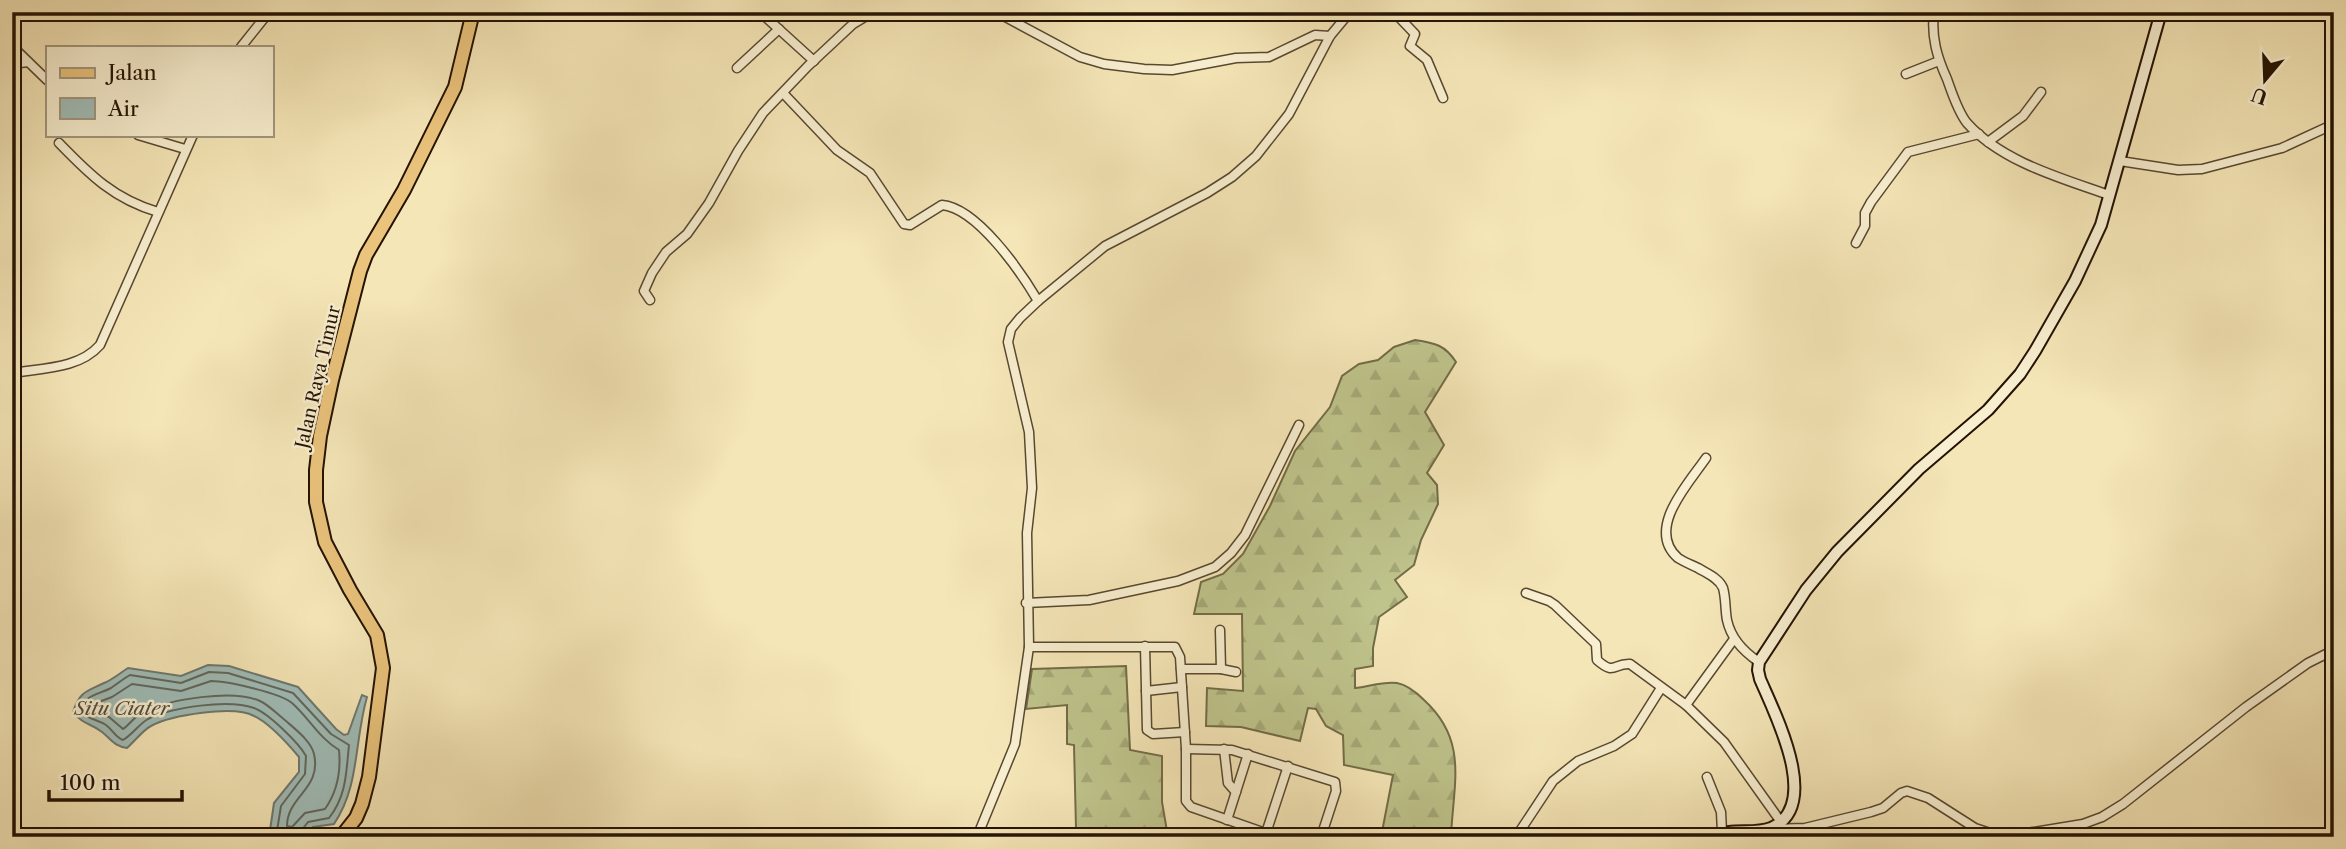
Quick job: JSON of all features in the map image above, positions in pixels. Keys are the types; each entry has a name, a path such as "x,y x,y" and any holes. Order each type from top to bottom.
{"main road":[{"name":"Jalan Raya Timur","path":"341,837 356,818 364,795 383,668 377,635 326,542 316,502 320,436 360,271 456,87 473,12"}],"street":[{"path":"242,46 269,12"},
{"path":"760,12 814,61"},
{"path":"650,300 644,291 652,273 666,252 692,227 763,113 853,24 873,12"},
{"path":"996,12 1080,57 1104,64 1144,69 1172,69 1236,58 1269,57 1315,34 1330,36"},
{"path":"977,837 1014,744 1029,647 1026,603 1027,533 1032,488 1030,443 1008,342 1011,330 1038,301 1105,246 1207,193 1232,177 1256,156 1289,114 1330,36 1350,12"},
{"path":"1394,12 1415,35 1410,46 1427,61 1443,98"},
{"path":"1934,12 1932,26 1939,61 1965,121 1988,142 2018,160 2109,195"},
{"path":"1769,829 1787,816 1794,793 1785,738 1758,670 1759,662 1806,590 1837,552 1919,469 1988,410 2020,374 2087,258 2101,225 2161,12"},
{"path":"737,68 779,29"},
{"path":"12,46 46,79"},
{"path":"1906,74 1939,61"},
{"path":"12,64 28,62"},
{"path":"1988,142 2024,116 2041,92"},
{"path":"783,93 837,150 870,173 904,225 910,225 942,205 954,208 989,235 1007,254 1038,301"},
{"path":"2120,161 2178,170 2202,169 2282,148 2334,124"},
{"path":"1856,243 1864,226 1868,206 1909,152 1979,134"},
{"path":"141,136 186,149"},
{"path":"12,373 59,366 86,358 100,345 192,136"},
{"path":"59,142 101,185 140,207 158,212"},
{"path":"1026,603 1089,600 1178,580 1215,567 1245,535 1298,425"},
{"path":"1706,458 1671,509 1665,524 1668,540 1677,557 1717,579 1722,586 1727,622 1734,639 1746,653 1759,662"},
{"path":"1526,593 1555,605 1596,644 1597,660 1606,668 1611,670 1630,664 1686,705 1724,742 1781,822"},
{"path":"1220,630 1221,669"},
{"path":"1686,705 1734,639"},
{"path":"1144,646 1147,730 1149,733 1185,732"},
{"path":"1029,647 1175,647 1180,653 1186,749 1186,802 1191,807 1278,837"},
{"path":"1707,777 1718,801 1717,834 1805,828 1883,808 1907,791 1928,798 1986,833 2015,835 2082,824 2102,817 2123,804 2246,707 2308,663 2334,650"},
{"path":"1181,669 1221,669 1236,672"},
{"path":"1146,691 1182,687"},
{"path":"1516,837 1553,781 1578,761 1614,746 1632,734 1661,688"},
{"path":"1186,749 1224,749 1248,754 1333,781 1336,785 1321,837"},
{"path":"1224,749 1228,783 1236,792"},
{"path":"1227,820 1248,754"},
{"path":"1266,833 1288,766"}],"green space":[{"path":"1415,340 1439,346 1456,362 1425,412 1444,445 1427,473 1437,485 1438,504 1421,540 1414,565 1395,580 1407,597 1379,617 1373,648 1373,666 1355,669 1355,688 1386,683 1401,684 1409,687 1438,715 1453,747 1455,764 1451,837 1381,837 1393,775 1344,765 1343,735 1326,726 1316,709 1308,708 1300,741 1241,727 1206,726 1207,688 1243,691 1242,614 1194,614 1201,582 1223,574 1243,554 1270,506 1295,451 1330,407 1342,376 1359,364 1378,360 1394,347"},
{"path":"1126,666 1130,750 1162,756 1162,802 1168,837 1078,837 1074,745 1067,744 1067,705 1026,709 1032,669"}],"water":[{"name":"Situ Ciater","path":"208,665 229,666 298,687 344,735 348,734 362,695 367,697 352,779 334,824 313,827 306,837 269,837 274,803 299,772 299,757 272,729 254,716 218,711 173,718 148,728 127,748 116,744 73,712 84,693 128,668 181,676"}]}
